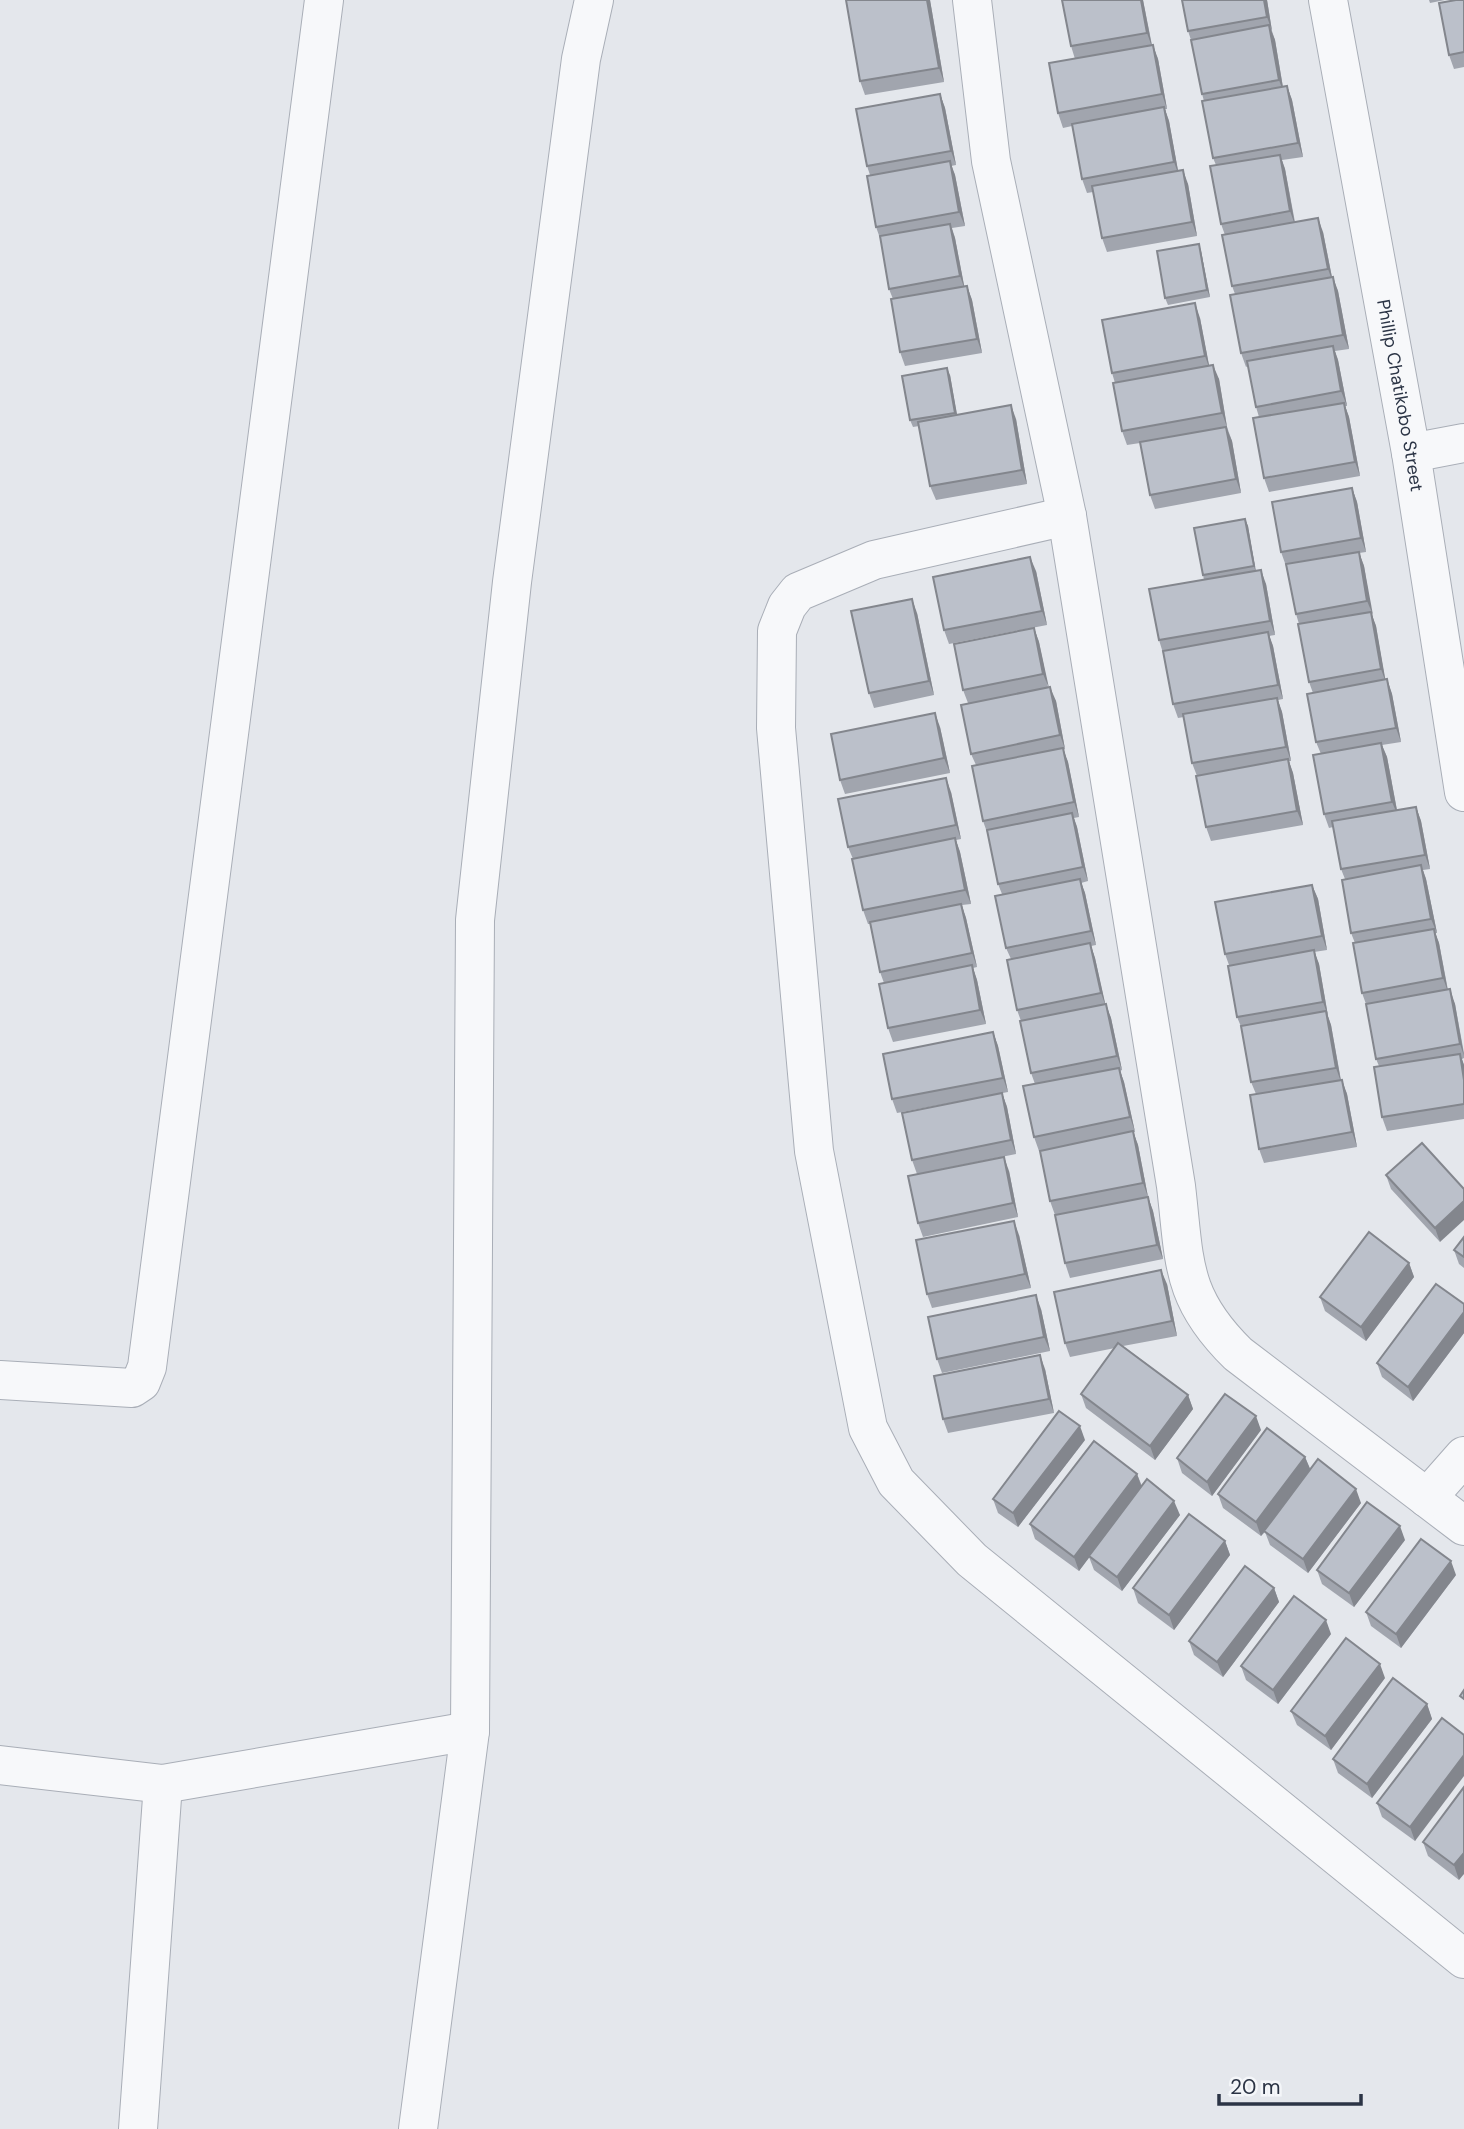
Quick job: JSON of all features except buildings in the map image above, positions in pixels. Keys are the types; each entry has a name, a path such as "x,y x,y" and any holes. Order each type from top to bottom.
{"street":[{"path":"0,1380 132,1388 141,1382 147,1367 324,0"},
{"path":"418,2129 470,1731 475,920 512,582 581,59 594,0"},
{"path":"972,0 991,162 1067,516 1169,1145 1188,1279 1196,1303 1217,1334 1238,1354 1464,1526"},
{"name":"Phillip Chatikobo Street","path":"1328,0 1411,453 1464,792"},
{"path":"1411,453 1464,443"},
{"path":"1067,516 874,560 798,592 787,606 777,631 776,728 814,1151 868,1427 896,1482 972,1560 1464,1959"},
{"path":"1427,1498 1464,1456"},
{"path":"0,1765 163,1784 470,1731"},
{"path":"138,2129 163,1784"}]}
